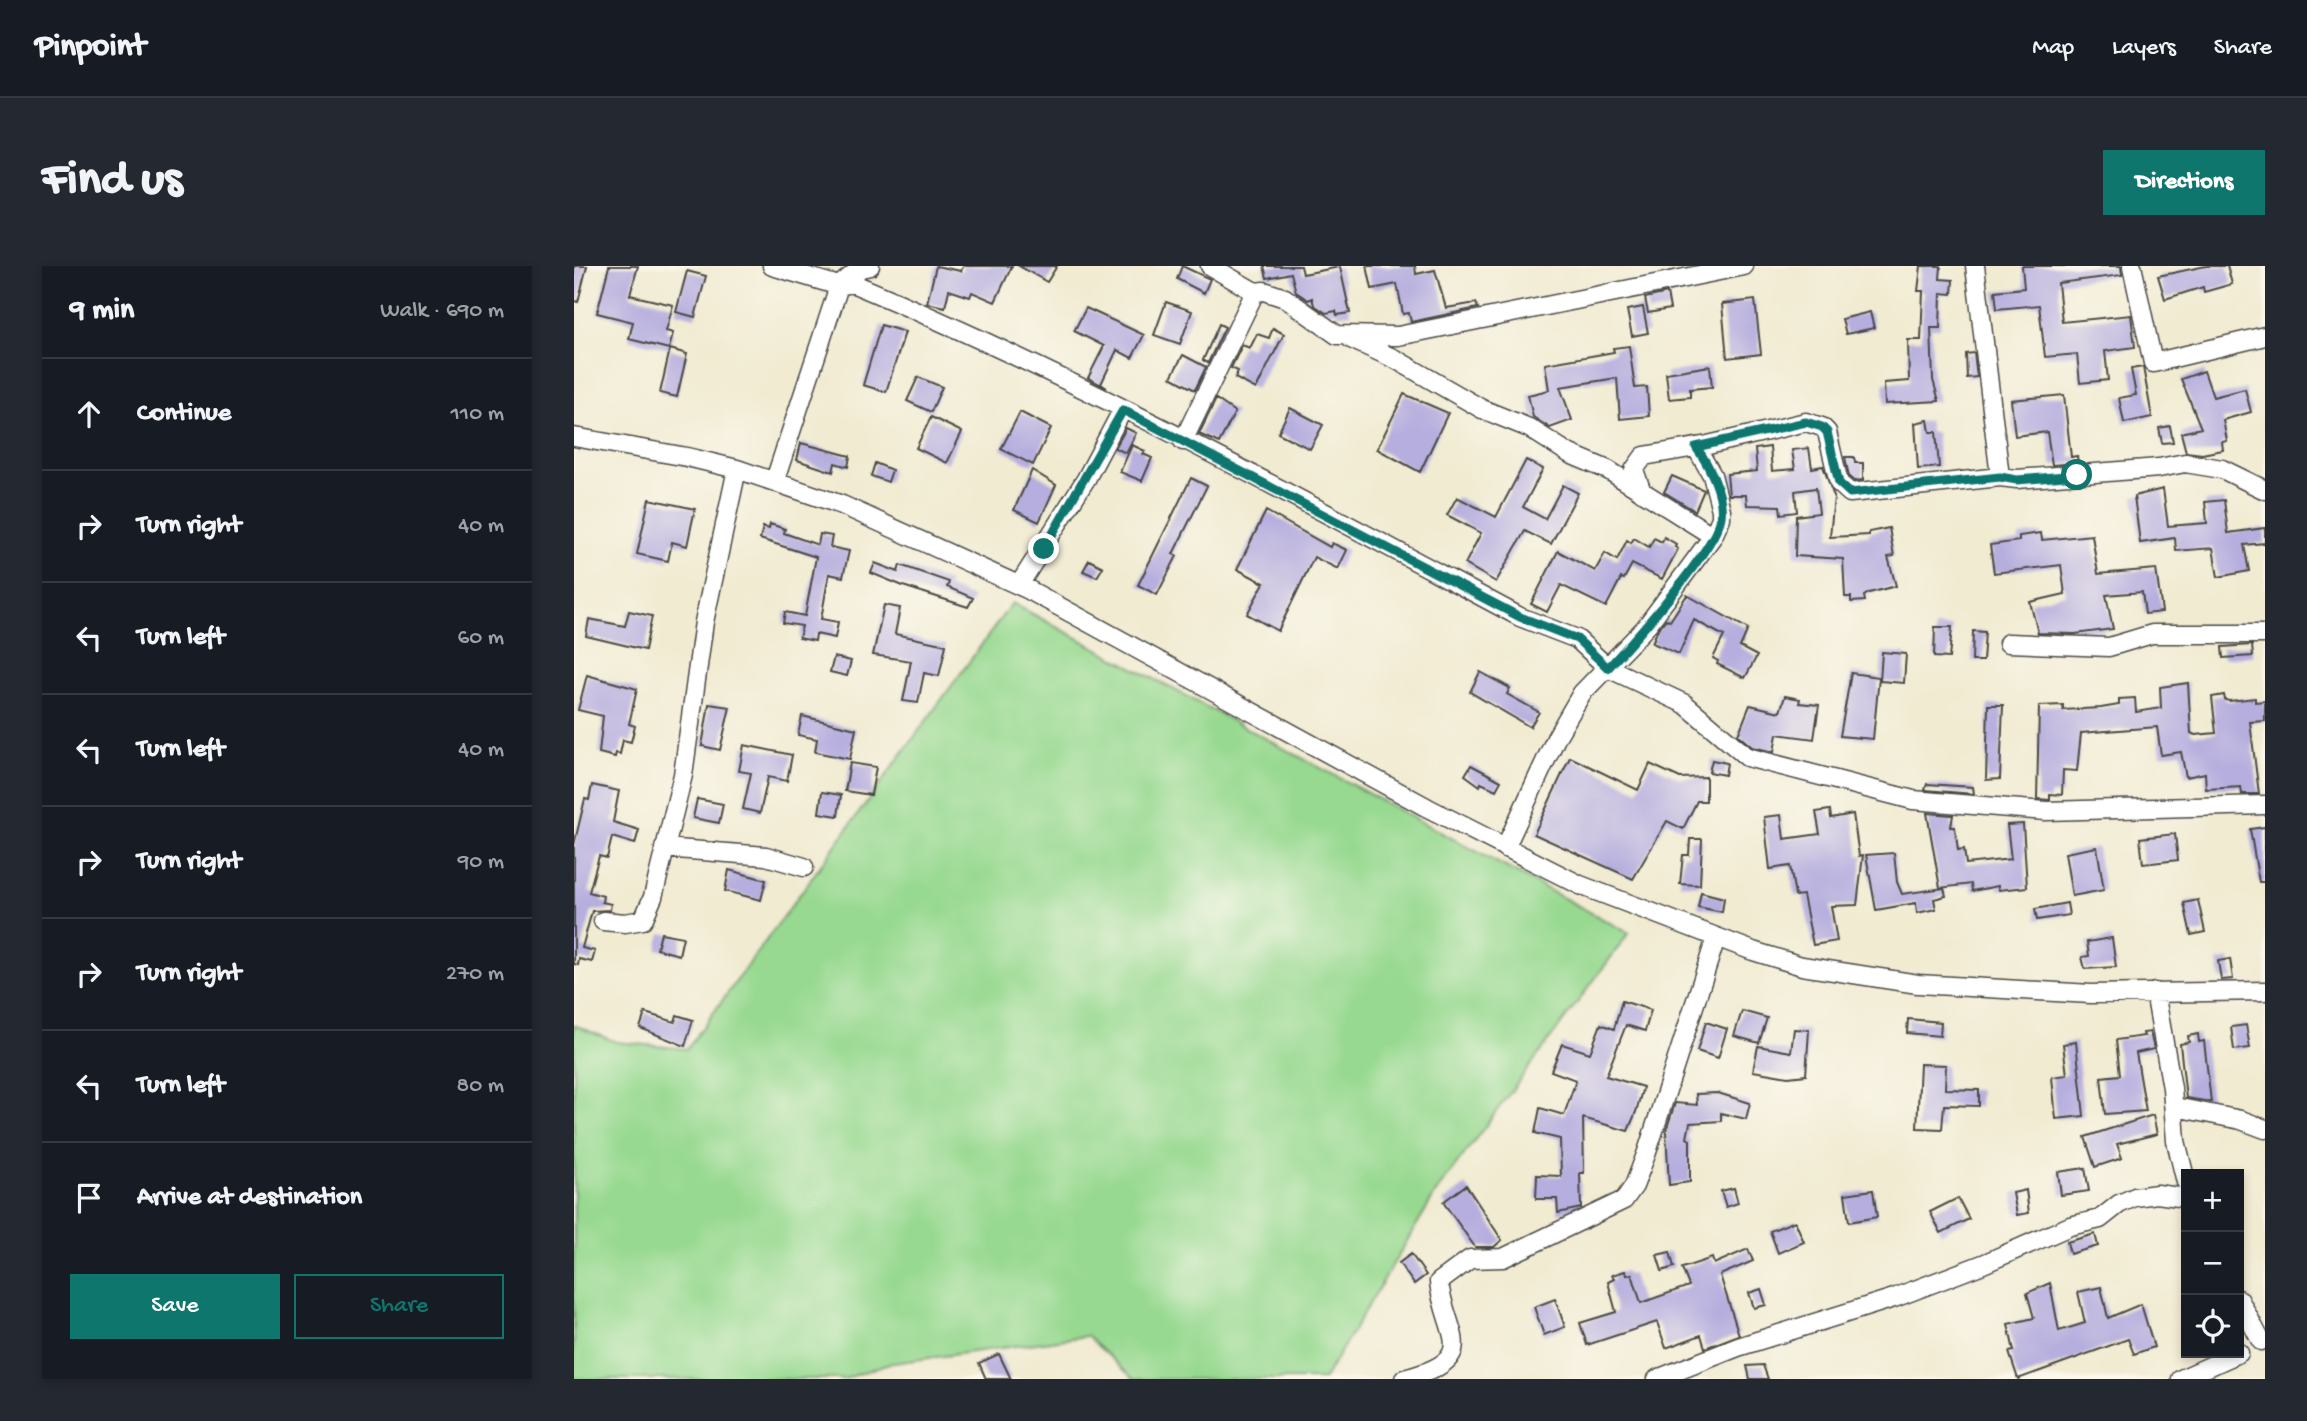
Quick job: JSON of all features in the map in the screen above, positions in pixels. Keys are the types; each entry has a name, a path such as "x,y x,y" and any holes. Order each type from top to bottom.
{"street":[{"path":"772,266 839,286 852,283 929,315 1123,410 1520,617 1577,639 1608,668 1685,704 1747,757 1913,800 2046,811 2265,805"},
{"path":"775,480 839,286 861,268 870,266"},
{"path":"1210,266 1255,292 1264,291 1285,298 1338,335 1398,336 1744,266"},
{"path":"1975,266 2000,477"},
{"path":"2132,266 2152,363 2265,336"},
{"path":"1182,441 1255,292"},
{"path":"1343,335 1391,357 1482,409 1530,428 1570,454 1608,470 1713,536"},
{"path":"1391,357 1398,336"},
{"path":"1019,586 1086,480 1123,410"},
{"path":"1642,492 1634,470 1644,456 1806,422 1822,427 1827,432 1839,483 1850,493 2000,477 2017,480 2159,468 2185,463 2221,469 2265,490"},
{"path":"574,437 737,469 842,505 1019,586 1252,714 1504,848 1580,885 1716,937 1802,966 1851,976 1996,989 2091,994 2265,990"},
{"path":"1504,848 1563,725 1582,693 1645,628 1713,536 1721,518 1721,509 1712,475 1696,447"},
{"path":"603,921 625,923 643,920 653,897 683,775 704,622 737,469"},
{"path":"2008,643 2109,647 2152,634 2265,635"},
{"path":"664,848 754,855 804,867"},
{"path":"1404,1379 1430,1372 1445,1362 1455,1348 1455,1334 1440,1290 1439,1282 1445,1276 1470,1259 1503,1258 1593,1217 1624,1200 1634,1186 1716,937"},
{"path":"2155,992 2175,1107 2176,1141 2183,1169"},
{"path":"2175,1107 2241,1120 2265,1129"},
{"path":"1657,1379 1738,1347 1894,1298 1983,1264 2070,1226 2100,1219 2119,1203 2135,1197 2157,1194 2181,1197"},
{"path":"2244,1308 2263,1340 2244,1350"},
{"path":"2181,1379 2213,1373 2232,1358"}],"green space":[{"path":"1012,603 1629,933 1437,1191 1324,1379 1134,1379 1087,1336 886,1364 845,1379 574,1379 574,1025 616,1042 687,1049"}],"building":[{"path":"574,266 587,266 578,302 574,301"},
{"path":"609,266 638,266 630,295 673,305 666,331 673,333 669,349 629,339 633,322 597,313"},
{"path":"936,266 961,271 963,266 1012,266 995,302 972,292 970,297 949,290 945,307 927,303"},
{"path":"1019,266 1057,266 1047,282"},
{"path":"1182,266 1210,279 1204,293 1177,279"},
{"path":"1264,266 1301,266 1303,274 1340,267 1350,313 1326,313 1314,305 1312,298 1308,300 1296,292 1291,273 1267,278"},
{"path":"1367,266 1415,266 1416,274 1435,270 1446,308 1476,303 1478,308 1411,322 1409,313 1403,314 1397,284 1372,289"},
{"path":"1921,266 1941,266 1940,279 1953,280 1952,294 1941,293 1940,328 1931,328 1933,380 1939,401 1885,404 1884,383 1909,381 1908,340 1921,340 1923,291 1918,291"},
{"path":"2022,266 2121,266 2122,275 2058,283 2062,322 2131,315 2135,347 2105,351 2108,380 2080,383 2077,354 2045,357 2039,305 1997,309 1995,291 2024,288"},
{"path":"2206,266 2227,266 2232,284 2204,292 2203,287 2165,299 2158,276"},
{"path":"687,271 706,276 695,317 676,312"},
{"path":"1667,293 1670,309 1648,313 1645,298"},
{"path":"1755,300 1761,354 1727,358 1722,304"},
{"path":"1166,302 1192,311 1180,344 1154,335"},
{"path":"1643,307 1648,333 1632,336 1627,310"},
{"path":"1086,308 1144,335 1132,358 1117,350 1101,384 1107,388 1088,378 1104,346 1074,331"},
{"path":"1870,312 1874,328 1846,334 1842,319"},
{"path":"1219,324 1225,327 1208,363 1203,360"},
{"path":"881,325 905,332 886,392 863,385"},
{"path":"1273,328 1284,334 1256,389 1235,378 1238,371 1231,368 1242,345 1250,348 1257,334 1269,338"},
{"path":"1629,346 1635,388 1647,387 1649,416 1620,419 1617,378 1560,387 1572,420 1550,428 1533,417 1528,395 1549,390 1545,364 1614,352 1613,348"},
{"path":"670,349 687,354 677,397 660,393"},
{"path":"1974,353 1977,377 1967,378 1966,354"},
{"path":"1183,355 1206,367 1195,390 1171,377"},
{"path":"1710,366 1712,387 1690,389 1690,397 1669,399 1666,373"},
{"path":"2143,367 2152,417 2124,423 2119,398 2136,395 2131,369"},
{"path":"2204,371 2213,397 2245,389 2251,412 2223,420 2227,441 2222,442 2223,450 2202,454 2186,452 2181,433 2201,428 2181,379"},
{"path":"918,377 942,387 931,412 907,401"},
{"path":"1404,394 1448,413 1420,472 1377,449"},
{"path":"2064,395 2071,457 2077,456 2078,463 2052,465 2047,432 2015,436 2011,400"},
{"path":"1216,399 1235,412 1219,443 1199,434"},
{"path":"1290,408 1323,425 1310,449 1278,433"},
{"path":"1020,412 1051,428 1033,465 1001,449"},
{"path":"931,417 962,432 947,463 916,448"},
{"path":"1928,420 1930,432 1936,432 1939,467 1918,469 1915,423"},
{"path":"2170,426 2173,442 2162,443 2159,428"},
{"path":"1126,428 1136,433 1126,453 1115,448"},
{"path":"801,443 850,456 848,467 835,463 833,472 797,460"},
{"path":"1132,445 1152,458 1142,481 1120,472"},
{"path":"1770,447 1772,471 1795,469 1792,450 1809,448 1812,468 1823,466 1834,497 1830,537 1869,535 1869,532 1889,528 1894,556 1888,557 1896,586 1869,593 1864,596 1865,601 1851,602 1851,597 1845,597 1843,559 1795,556 1796,516 1819,513 1816,488 1795,491 1797,512 1781,514 1780,506 1747,505 1746,495 1729,495 1727,474 1757,471 1755,449"},
{"path":"1845,457 1854,457 1855,463 1863,463 1863,480 1854,481 1849,477"},
{"path":"1526,460 1543,469 1523,507 1545,519 1563,485 1578,493 1551,544 1525,531 1496,582 1465,564 1481,533 1447,515 1457,497 1496,517"},
{"path":"875,463 892,470 888,482 871,476"},
{"path":"1032,470 1056,485 1039,522 1014,510"},
{"path":"1672,476 1704,490 1695,511 1664,492"},
{"path":"1191,478 1207,486 1173,554 1177,556 1157,595 1138,585"},
{"path":"2163,489 2168,526 2207,523 2205,502 2224,500 2228,533 2265,528 2265,543 2244,545 2249,571 2218,577 2213,548 2176,551 2175,538 2140,543 2134,496"},
{"path":"649,499 695,509 687,546 672,542 668,561 637,554"},
{"path":"1266,511 1330,547 1332,543 1347,550 1338,569 1314,557 1278,631 1247,614 1264,583 1237,569"},
{"path":"770,524 785,529 784,533 818,545 820,534 832,536 830,547 849,551 843,577 829,574 821,619 838,622 835,638 816,634 815,641 799,638 802,626 783,623 785,612 805,616 816,557 760,539 763,527 769,529"},
{"path":"2041,533 2042,540 2092,535 2098,574 2156,569 2162,612 2145,614 2142,592 2106,595 2113,629 2075,634 2038,633 2030,602 2065,594 2061,565 1994,573 1990,545 2019,541 2019,536"},
{"path":"1664,537 1676,544 1678,549 1662,579 1632,564 1624,579 1621,578 1606,607 1561,585 1547,612 1531,604 1558,551 1595,571 1605,553 1617,560 1627,540 1631,543 1634,538 1649,547 1654,538 1662,542"},
{"path":"1089,560 1103,567 1097,577 1083,571"},
{"path":"875,563 898,572 900,565 949,582 947,587 973,598 968,607 903,586 871,573"},
{"path":"1687,595 1748,629 1740,647 1757,656 1745,678 1717,664 1718,661 1713,658 1724,636 1694,620 1679,654 1652,643 1658,629 1666,619 1670,621"},
{"path":"884,605 900,608 895,634 946,645 939,676 924,673 918,703 903,701 911,661 873,655"},
{"path":"629,611 652,616 645,650 586,636 589,619 625,626"},
{"path":"1935,627 1952,627 1949,658 1934,657"},
{"path":"1973,631 1985,632 1983,661 1972,661"},
{"path":"2252,645 2253,656 2223,658 2222,647"},
{"path":"1882,652 1906,654 1904,683 1880,681"},
{"path":"834,657 851,661 847,676 830,672"},
{"path":"1480,672 1510,688 1507,694 1539,712 1530,727 1470,692"},
{"path":"1851,673 1879,677 1873,739 1840,736"},
{"path":"587,675 637,689 629,724 635,726 631,742 623,740 620,754 616,753 615,757 599,753 603,716 578,710"},
{"path":"2188,683 2191,733 2195,735 2216,733 2212,697 2224,695 2225,700 2229,701 2255,698 2255,702 2265,701 2265,721 2250,722 2259,794 2242,794 2241,787 2206,789 2205,773 2186,777 2181,752 2161,755 2157,727 2081,733 2077,771 2063,770 2062,795 2050,794 2050,800 2037,799 2039,706 2063,705 2063,710 2101,708 2119,705 2119,699 2135,698 2136,712 2161,708 2160,687"},
{"path":"1785,696 1800,699 1799,703 1819,705 1814,739 1777,734 1774,752 1752,747 1738,735 1750,705 1780,712"},
{"path":"709,704 730,707 720,750 702,746"},
{"path":"1988,705 2003,705 2000,779 1986,780"},
{"path":"802,716 856,729 850,759 815,752 817,739 798,735"},
{"path":"744,745 792,755 787,781 768,777 760,813 743,809 751,773 739,771"},
{"path":"1570,757 1638,790 1650,764 1680,778 1706,777 1706,801 1697,801 1683,829 1667,821 1633,879 1534,834"},
{"path":"1712,760 1727,763 1725,775 1709,772"},
{"path":"850,763 876,767 871,795 845,791"},
{"path":"1471,765 1501,781 1496,790 1481,783 1480,786 1465,775"},
{"path":"1927,784 1973,787 1974,794 1925,790"},
{"path":"592,785 619,791 613,822 639,830 635,844 612,837 607,858 599,856 589,892 603,896 602,902 611,904 610,910 592,911 582,948 595,951 592,962 579,959 578,965 574,964 574,845 585,799 589,800"},
{"path":"822,792 841,795 838,816 819,813"},
{"path":"697,799 723,804 719,823 693,818"},
{"path":"1830,810 1831,818 1853,814 1859,856 1863,855 1857,905 1831,906 1837,941 1813,945 1803,895 1795,896 1790,866 1770,869 1764,817 1781,815 1784,839 1820,834 1816,812"},
{"path":"1927,813 1953,815 1951,827 1955,827 1958,850 1964,849 1966,864 2011,859 2007,825 2023,824 2027,887 1999,890 1998,886 1972,891 1971,884 1940,888"},
{"path":"2265,827 2265,882 2259,882 2250,829"},
{"path":"2175,834 2178,860 2143,864 2140,838"},
{"path":"1690,839 1702,839 1700,885 1680,884 1683,855 1689,855"},
{"path":"2097,847 2104,890 2072,896 2065,853"},
{"path":"1894,853 1897,882 1902,894 1944,888 1946,896 1934,899 1936,909 1917,913 1916,903 1876,910 1866,855"},
{"path":"729,870 766,880 761,900 725,891"},
{"path":"1701,892 1724,898 1722,912 1698,907"},
{"path":"2198,900 2205,932 2191,935 2184,903"},
{"path":"2067,903 2069,915 2037,920 2035,909"},
{"path":"661,933 683,937 679,955 657,949"},
{"path":"2112,938 2116,967 2085,969 2082,957 2089,956 2087,942"},
{"path":"2230,959 2233,979 2221,980 2218,961"},
{"path":"1622,1001 1651,1010 1645,1031 1626,1025 1606,1076 1643,1087 1636,1112 1628,1131 1583,1118 1584,1173 1580,1173 1581,1208 1558,1213 1557,1199 1536,1199 1537,1175 1561,1176 1560,1139 1535,1133 1540,1108 1564,1115 1576,1080 1551,1071 1562,1044 1590,1053 1601,1024 1614,1029"},
{"path":"1742,1011 1767,1018 1759,1043 1734,1036"},
{"path":"645,1013 675,1022 677,1015 693,1020 685,1046 640,1028"},
{"path":"1908,1019 1941,1022 1940,1036 1907,1033"},
{"path":"1706,1022 1727,1029 1718,1058 1697,1051"},
{"path":"2246,1025 2250,1048 2234,1050 2231,1027"},
{"path":"1794,1029 1809,1030 1806,1075 1788,1077 1753,1071 1758,1046 1791,1052"},
{"path":"2150,1032 2154,1049 2136,1053 2146,1111 2105,1114 2101,1077 2120,1075 2116,1040 2144,1036 2143,1033"},
{"path":"2198,1034 2199,1042 2204,1041 2211,1102 2186,1098 2180,1044 2189,1042 2188,1036"},
{"path":"2076,1042 2084,1116 2056,1119 2052,1077 2067,1075 2063,1044"},
{"path":"1920,1064 1946,1065 1945,1089 1979,1090 1979,1106 1944,1105 1942,1129 1917,1128"},
{"path":"1718,1093 1750,1103 1746,1119 1721,1113 1721,1121 1690,1123 1687,1138 1690,1140 1690,1182 1669,1185 1666,1131 1675,1103 1697,1105 1696,1094"},
{"path":"2153,1115 2157,1134 2117,1144 2122,1158 2095,1167 2085,1137"},
{"path":"2085,1168 2089,1191 2061,1195 2058,1172"},
{"path":"1466,1185 1502,1240 1494,1247 1475,1247 1443,1202"},
{"path":"1734,1188 1738,1203 1726,1207 1721,1191"},
{"path":"1873,1190 1877,1217 1849,1222 1845,1194"},
{"path":"2026,1190 2029,1213 2017,1215 2013,1193"},
{"path":"1958,1198 1969,1219 1941,1233 1930,1212"},
{"path":"1795,1221 1804,1242 1778,1253 1770,1231"},
{"path":"2095,1234 2098,1246 2070,1254 2067,1242"},
{"path":"1748,1249 1753,1261 1720,1275 1739,1335 1705,1348 1701,1335 1666,1348 1657,1322 1587,1345 1580,1323 1616,1312 1608,1282 1614,1279 1612,1275 1625,1271 1627,1275 1632,1274 1641,1303 1689,1286 1682,1268 1712,1258 1714,1264"},
{"path":"1670,1252 1674,1267 1662,1271 1657,1255"},
{"path":"1411,1254 1426,1275 1414,1284 1399,1263"},
{"path":"2050,1283 2059,1331 2085,1323 2078,1292 2101,1287 2108,1318 2141,1304 2154,1347 2134,1354 2128,1339 2018,1379 2009,1352 2014,1351 2008,1324 2034,1318 2027,1293"},
{"path":"1761,1289 1766,1305 1754,1308 1749,1293"},
{"path":"1555,1299 1565,1327 1544,1335 1534,1307"},
{"path":"999,1354 1011,1379 986,1379 979,1363"},
{"path":"1763,1365 1768,1379 1750,1379 1747,1366"}],"route":[{"path":"1044,549 1086,480 1103,442 1123,410 1520,617 1577,639 1589,647 1608,668 1676,589 1713,536 1721,518 1712,475 1696,447 1806,422 1814,423 1827,432 1839,483 1844,491 1850,493 1885,487 2000,477 2017,480 2077,475"}]}
